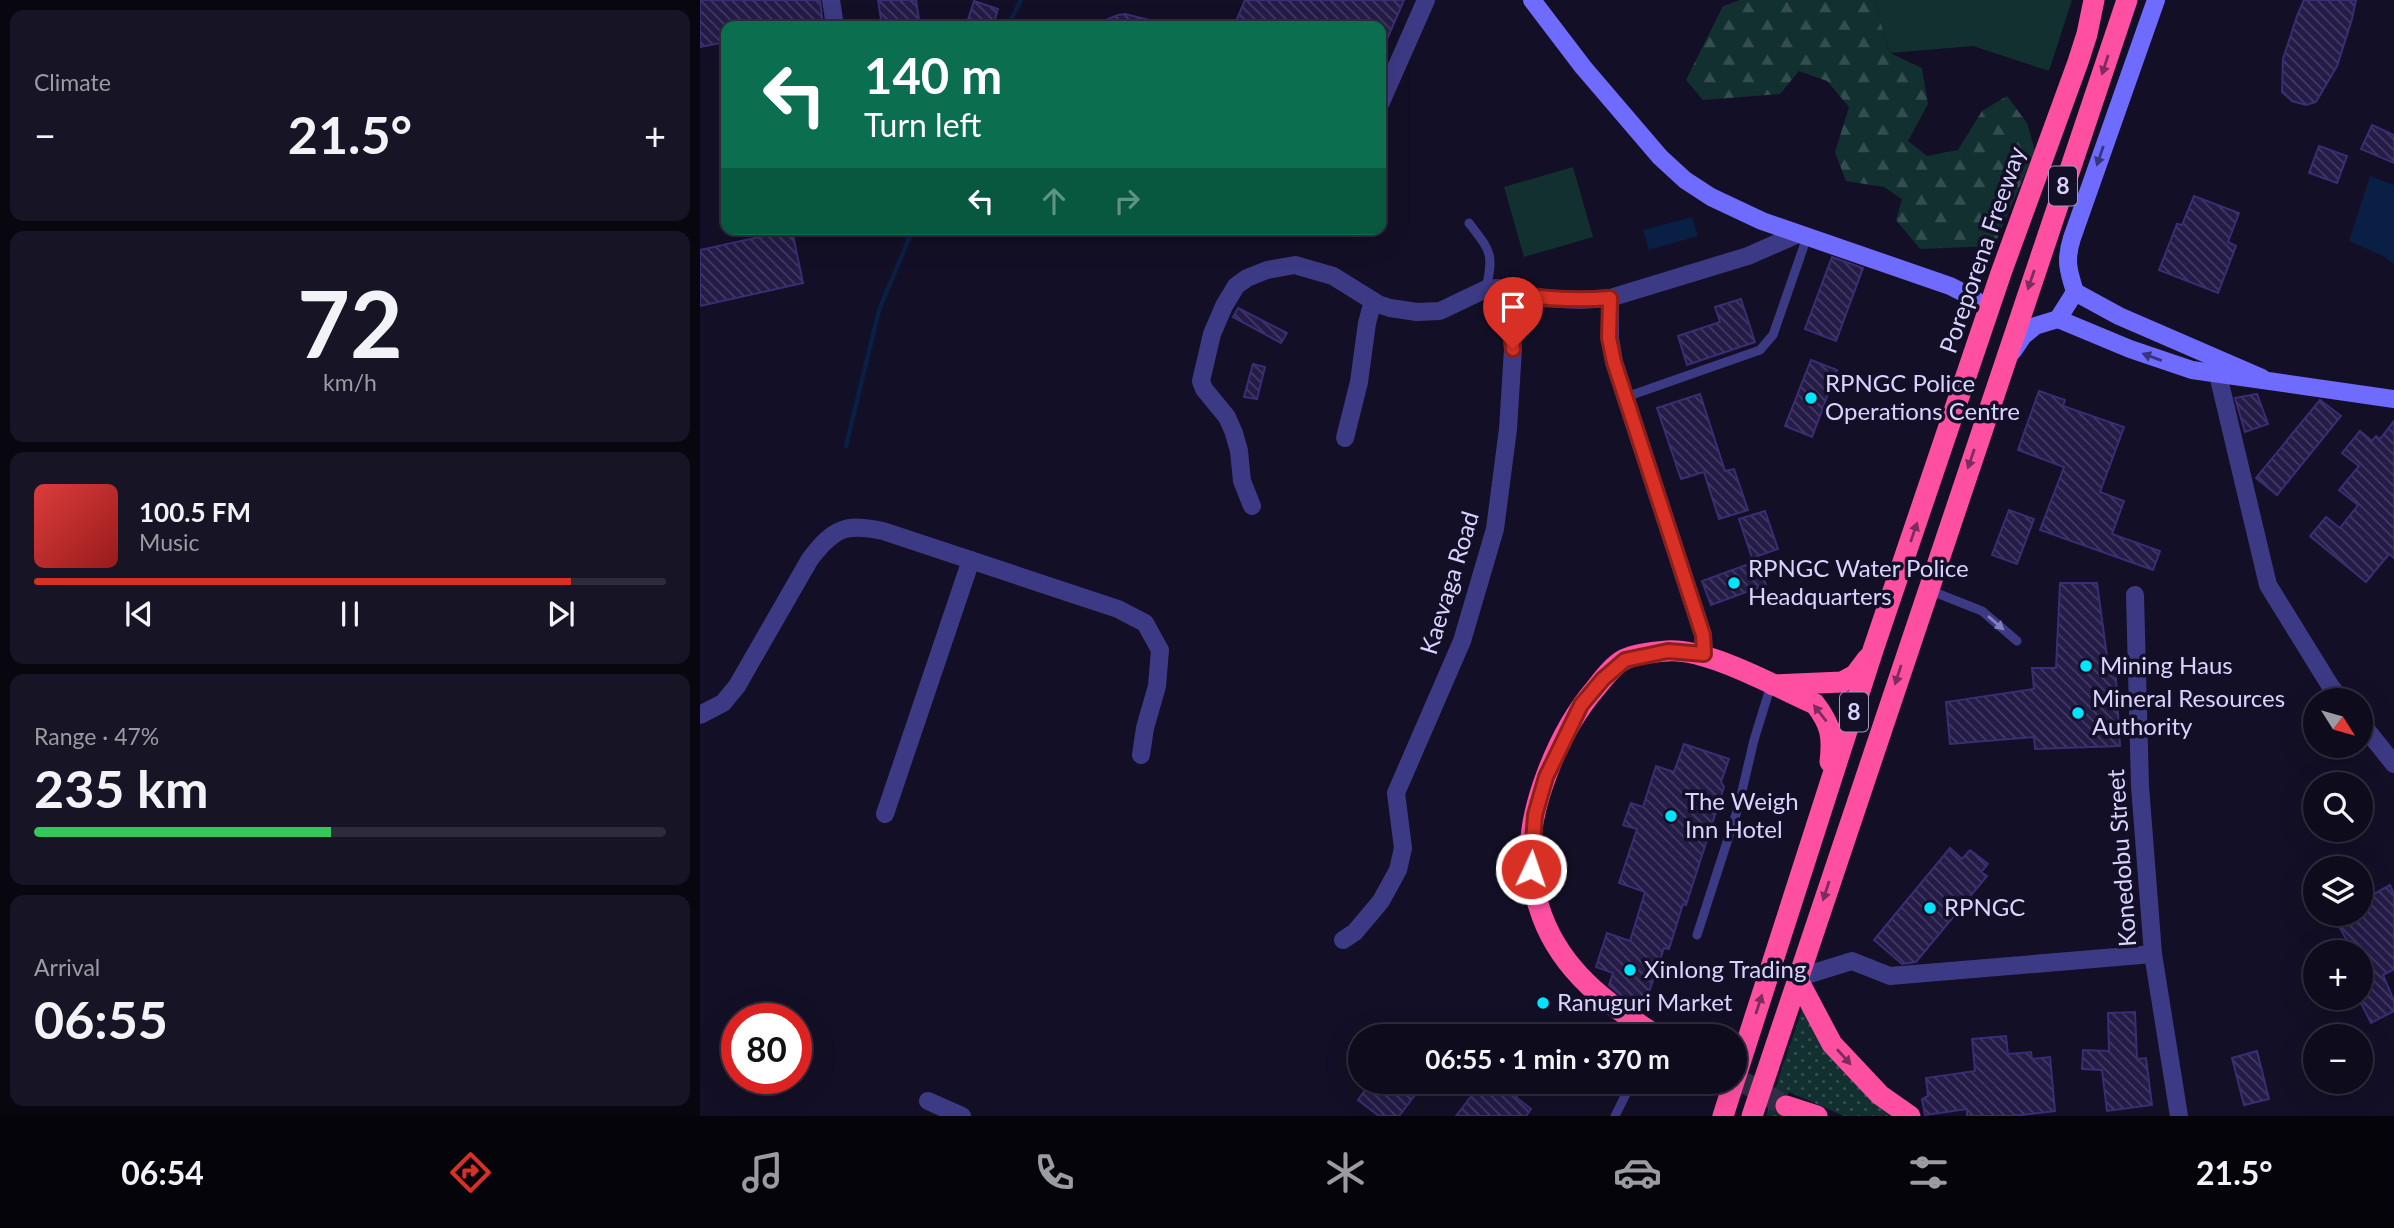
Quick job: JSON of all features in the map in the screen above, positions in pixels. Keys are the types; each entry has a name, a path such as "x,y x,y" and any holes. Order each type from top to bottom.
{"highway":[{"name":"Poreporena Freeway","path":"1723,1116 1874,650 1989,310 2081,52 2094,0"},
{"name":"8","path":"1752,1116 2127,0"},
{"path":"1771,685 1842,682 1855,675 1874,650"},
{"path":"1640,1024 1586,984 1557,946 1543,916 1531,869 1535,815 1555,757 1581,705 1603,679 1625,660 1668,651 1704,654 1815,704 1827,720 1832,746 1825,802"},
{"path":"1797,978 1832,1044 1880,1095 1910,1116"},
{"path":"1786,1106 1817,1116"}],"main road":[{"path":"1532,0 1583,67 1660,157 1685,180 1733,208 1950,286 1989,310"},
{"path":"2156,0 2066,256 2075,292 2215,367"},
{"path":"2000,372 2022,336 2035,327 2057,319 2075,292"},
{"path":"2057,319 2168,363 2215,367 2262,378 2394,399"}],"street":[{"path":"831,0 834,21"},
{"path":"1386,91 1426,0"},
{"path":"1252,506 1242,481 1234,433 1227,417 1202,386 1212,334 1236,286 1247,278 1267,270 1295,265 1333,276 1390,309 1417,312 1440,311 1486,289 1498,288 1541,298 1610,298 1748,256 1803,235"},
{"name":"Kaevaga Road","path":"1343,940 1355,932 1381,901 1398,870 1403,848 1396,793 1462,641 1495,528 1508,429 1513,349 1508,292"},
{"path":"1610,298 1609,338 1614,362 1703,635 1704,654"},
{"path":"1345,438 1359,382 1367,323 1373,301"},
{"path":"2215,367 2268,585 2332,688"},
{"path":"700,715 723,703 737,686 810,559 822,544 840,530 860,526 883,531 1118,609 1145,624 1160,650 1157,686 1145,728 1141,755"},
{"path":"886,814 971,560"},
{"name":"Konedobu Street","path":"2135,595 2140,786 2153,954 2179,1116"},
{"path":"2373,738 2394,764"},
{"path":"1797,978 1852,961 1890,976 2153,954"},
{"path":"928,1101 962,1116"}],"lane":[{"path":"1469,223 1488,249 1492,260 1486,289"},
{"path":"1626,397 1760,350 1773,335 1803,235"},
{"path":"1927,590 1982,611 2017,642"},
{"path":"1697,935 1738,808 1754,740 1771,685"},
{"path":"1615,1116 1626,1094"}],"green space":[{"path":"1740,0 1874,0 1890,53 1922,68 1928,104 1908,141 1927,156 1958,150 1982,111 2007,96 2027,123 2035,151 1994,246 1920,249 1896,220 1902,199 1884,187 1846,181 1835,152 1849,107 1827,81 1799,71 1780,94 1703,100 1686,80 1723,6"},
{"path":"1874,0 2072,0 2049,71 1973,46 1890,53"},
{"path":"1573,167 1593,237 1524,257 1504,187"},
{"path":"1803,1006 1899,1116 1844,1116 1789,1092 1782,1114 1786,1116 1766,1116"}],"water":[{"path":"2370,176 2394,185 2394,264 2383,256 2349,241"},
{"path":"1692,217 1698,236 1649,250 1643,230"}],"building":[{"path":"700,0 820,0 823,21 721,21 721,43 700,47"},
{"path":"878,0 916,0 919,21 881,21"},
{"path":"1245,0 1404,0 1386,41 1386,21 1236,21"},
{"path":"2304,0 2356,0 2337,66 2316,102 2306,105 2292,101 2282,92 2283,59"},
{"path":"974,1 998,9 994,21 968,21"},
{"path":"1125,14 1153,21 1103,21"},
{"path":"2372,125 2394,135 2394,163 2361,149"},
{"path":"2319,146 2347,156 2337,183 2309,173"},
{"path":"2194,196 2239,213 2228,242 2236,246 2218,293 2159,270 2177,224 2182,225"},
{"path":"769,235 793,235 803,283 700,306 700,250"},
{"path":"1832,257 1863,268 1836,341 1805,329"},
{"path":"1741,299 1755,342 1687,365 1678,336 1720,322 1715,307"},
{"path":"1238,308 1287,333 1281,343 1233,317"},
{"name":"RPNGC Police Operations Centre","path":"1811,360 1837,370 1812,437 1785,426"},
{"path":"1253,364 1265,367 1257,399 1244,397"},
{"path":"2039,391 2065,400 2063,406 2124,427 2100,492 2124,501 2112,534 2160,551 2153,570 2040,530 2064,467 2018,450"},
{"path":"1700,394 1725,471 1734,469 1748,510 1719,519 1704,472 1681,479 1657,408"},
{"path":"2257,394 2268,424 2245,432 2235,398"},
{"path":"2320,400 2341,416 2277,495 2256,478"},
{"path":"2394,421 2394,558 2389,554 2366,582 2310,536 2326,517 2340,528 2358,505 2339,490 2359,466 2342,453 2360,431 2372,441 2376,436 2380,439"},
{"path":"2009,510 2034,519 2017,564 1992,555"},
{"path":"1765,511 1778,549 1752,558 1739,519"},
{"name":"RPNGC Water Police Headquarters","path":"1757,561 1766,585 1711,605 1702,581"},
{"name":"Mining Haus","path":"2060,583 2097,583 2108,664 2115,663 2120,746 2035,749 2034,737 1950,744 1946,702 2034,689 2032,668 2056,668"},
{"name":"The Weigh Inn Hotel","path":"1684,744 1729,759 1721,782 1724,787 1686,905 1683,904 1669,949 1664,948 1645,1004 1624,998 1609,985 1613,973 1596,967 1607,933 1630,941 1645,892 1619,883 1637,829 1623,825 1631,803 1643,807 1656,766 1674,772"},
{"name":"RPNGC","path":"1950,848 1962,859 1970,850 1988,864 1981,872 1987,876 1916,962 1902,964 1874,940"},
{"path":"2390,885 2394,894 2394,969 2383,975 2394,1001 2394,1011 2371,1023 2364,1010 2373,1010 2373,940 2347,940 2339,926 2373,926 2373,894"},
{"path":"2135,1012 2137,1059 2146,1058 2152,1105 2107,1111 2102,1070 2082,1069 2083,1050 2109,1051 2108,1013"},
{"path":"2006,1036 2008,1054 2031,1052 2032,1059 2050,1057 2055,1111 2013,1116 1967,1116 1967,1109 1925,1115 1922,1099 1928,1096 1926,1078 1975,1071 1972,1039"},
{"path":"2257,1051 2269,1099 2244,1105 2232,1058"},
{"path":"1362,1094 1416,1094 1399,1116 1379,1116 1358,1100"},
{"path":"1473,1094 1518,1094 1516,1097 1531,1109 1526,1116 1456,1116"}],"waterway":[{"path":"1010,21 1021,0"},
{"path":"846,446 879,310 910,235"}],"tunnel":[{"path":"1747,1084 1786,1106"}],"place":[{"name":"RPNGC Police Operations Centre","path":"1811,398"},
{"name":"RPNGC Water Police Headquarters","path":"1734,583"},
{"name":"Mining Haus","path":"2086,666"},
{"name":"Mineral Resources Authority","path":"2078,713"},
{"name":"The Weigh Inn Hotel","path":"1671,816"},
{"name":"RPNGC","path":"1930,908"},
{"name":"Xinlong Trading","path":"1630,970"},
{"name":"Ranuguri Market","path":"1543,1003"}],"route":[{"path":"1513,349 1508,292 1541,298 1610,298 1609,338 1614,362 1703,635 1704,654 1668,651 1625,660 1603,679 1581,705 1546,777 1535,815 1531,869"}]}
